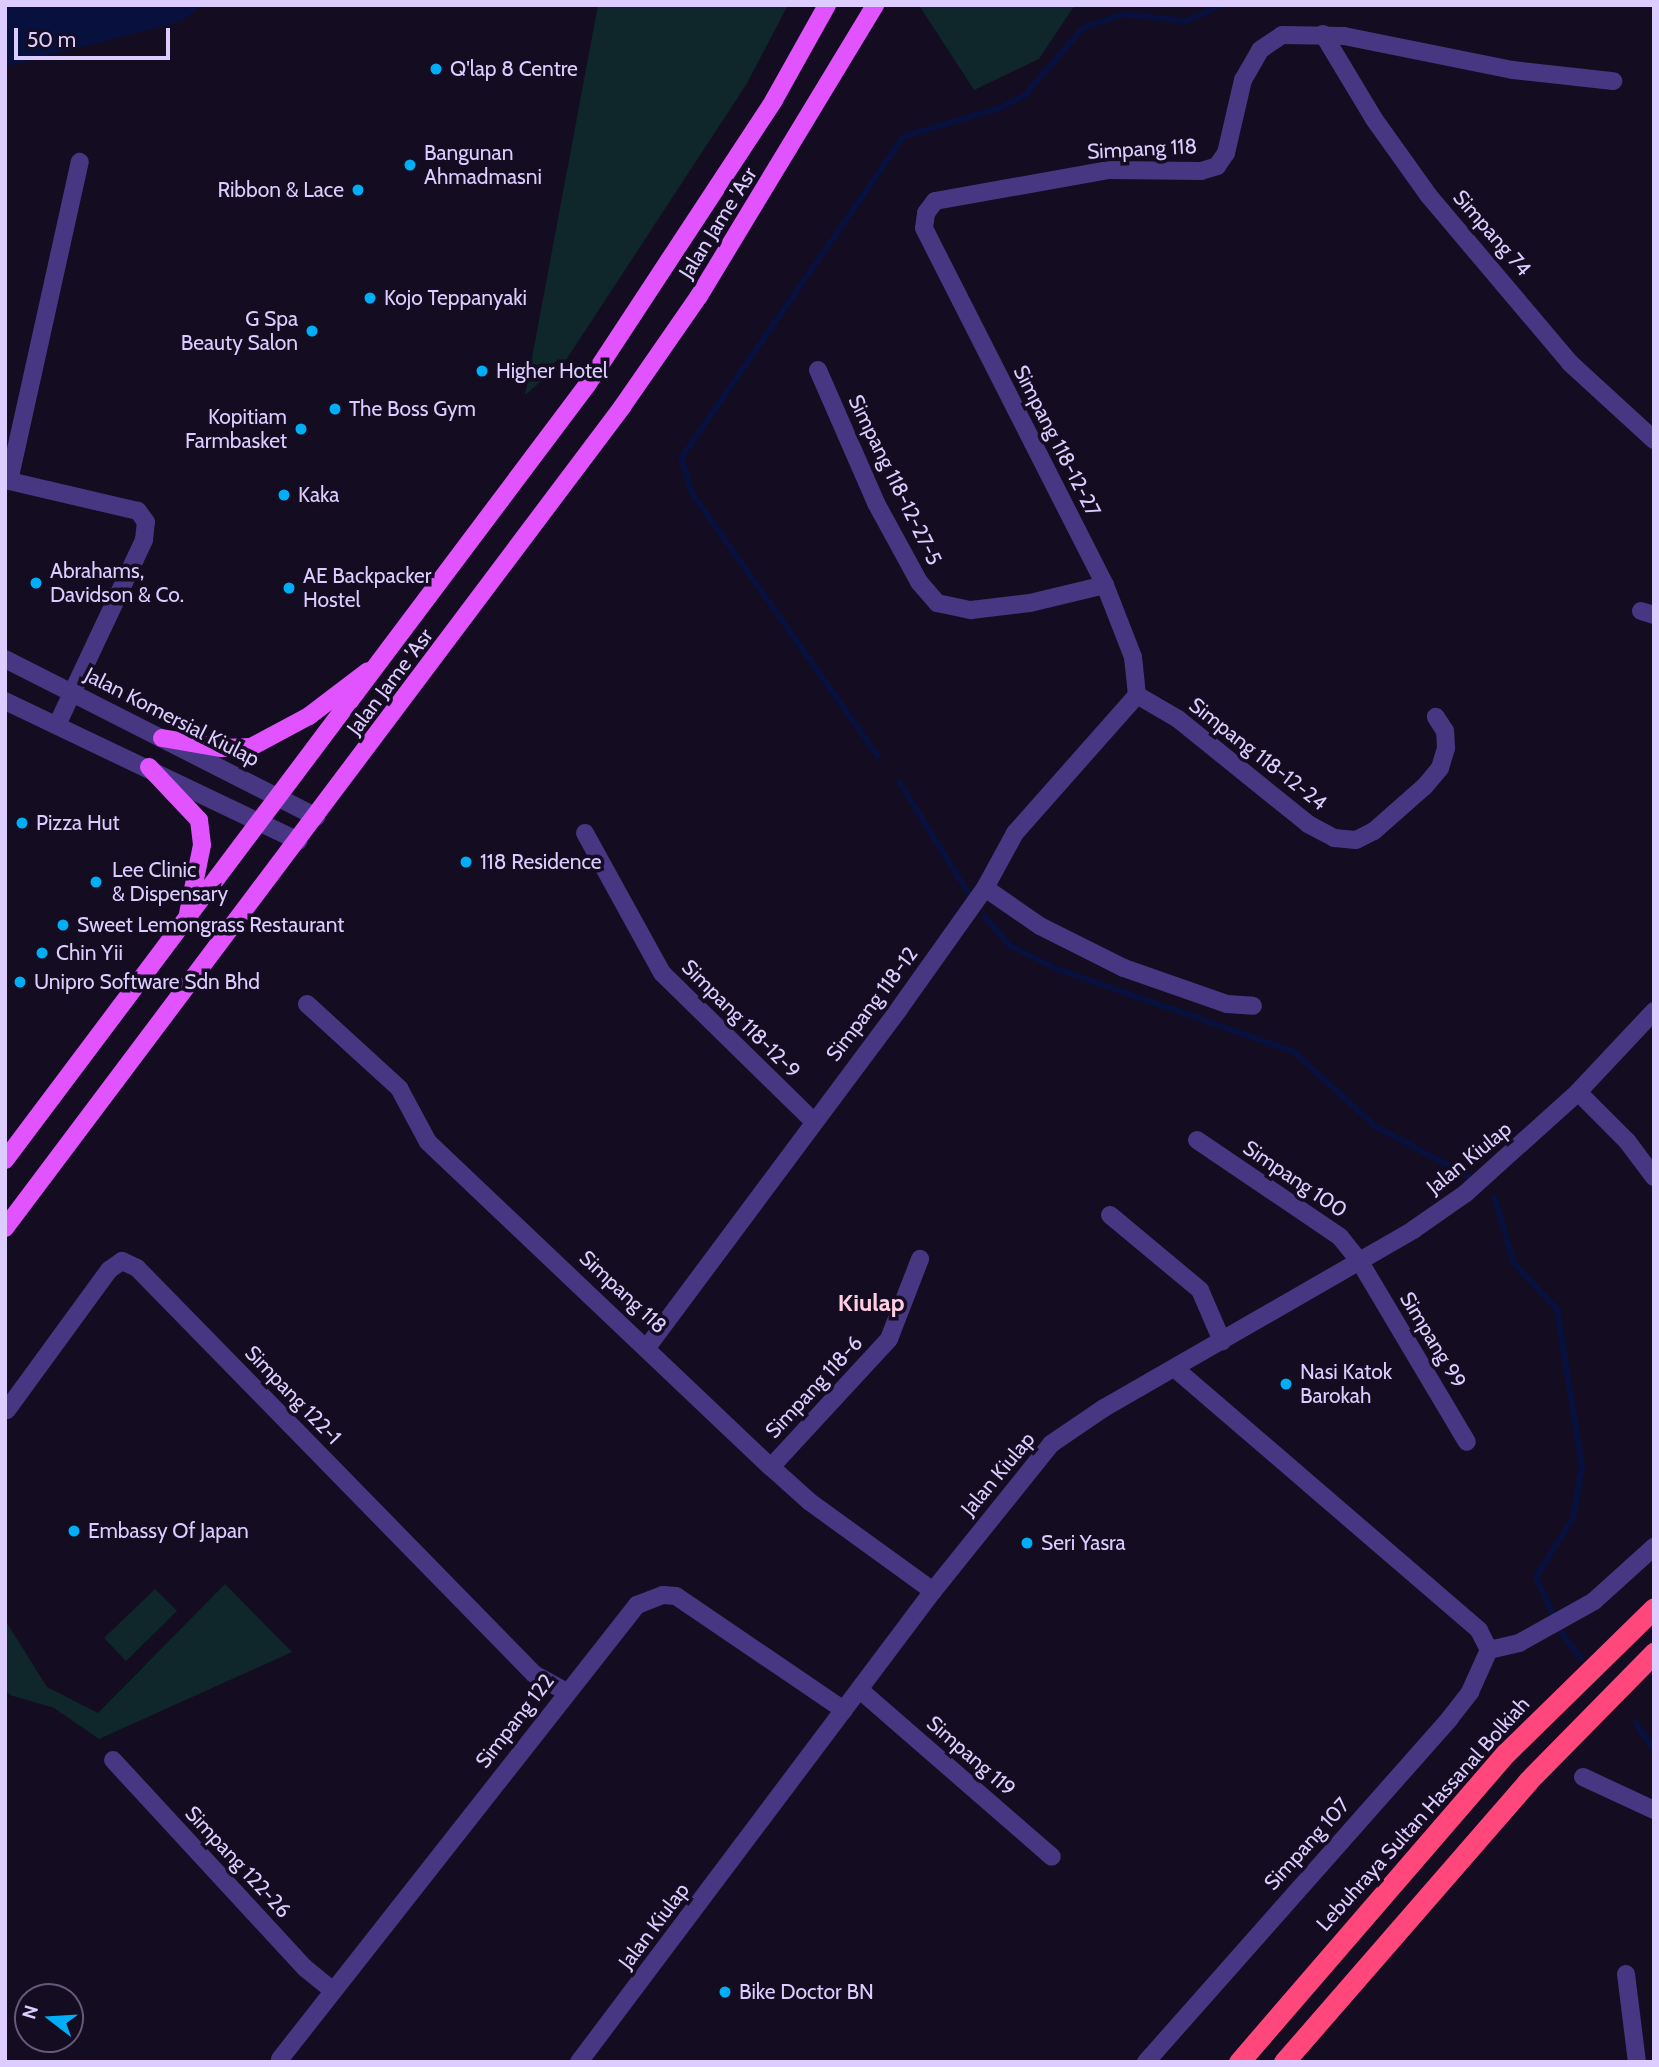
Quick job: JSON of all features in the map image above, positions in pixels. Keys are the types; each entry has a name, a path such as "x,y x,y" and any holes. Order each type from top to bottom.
{"highway":[{"name":"Lebuhraya Sultan Hassanal Bolkiah","path":"1239,2062 1506,1753 1654,1608"},
{"path":"1284,2062 1528,1781 1654,1653"}],"main road":[{"name":"Jalan Jame 'Asr","path":"5,1160 388,656 664,274 774,100 827,5"},
{"name":"Jalan Jame 'Asr","path":"5,1228 299,841 622,407 699,296 875,5"},
{"path":"162,738 221,748 251,747 309,716 388,656"},
{"path":"149,767 199,821 202,845 186,921"},
{"path":"5,1150 48,1103"}],"street":[{"name":"Simpang 118","path":"926,213 935,201 1109,170 1201,171 1217,166 1226,153 1243,80 1259,50 1282,35 1323,34 1513,71 1614,81"},
{"name":"Simpang 74","path":"1323,34 1374,119 1429,196 1570,363 1654,440"},
{"path":"57,725 144,540 146,522 138,511 9,481 80,162"},
{"name":"Simpang 118-12-27","path":"926,213 924,228 1105,585 1133,657 1137,695"},
{"name":"Simpang 118-12-27-5","path":"818,370 876,503 919,582 937,603 971,610 1030,603 1105,585"},
{"name":"Jalan Komersial Kiulap","path":"5,659 316,817"},
{"name":"Simpang 118-12-24","path":"1137,695 1178,719 1307,824 1334,838 1356,840 1374,831 1433,777 1446,748 1445,731 1436,717"},
{"name":"Simpang 118-12","path":"648,1346 985,888 1015,833 1137,695"},
{"path":"5,701 149,767 299,841"},
{"name":"Simpang 118-12-9","path":"585,833 662,973 812,1120"},
{"path":"985,888 1040,926 1124,968 1227,1004 1253,1006"},
{"name":"Simpang 118","path":"307,1004 398,1088 428,1142 648,1346 771,1467 810,1502 933,1591"},
{"name":"Jalan Kiulap","path":"579,2062 933,1591 1051,1444 1174,1368 1360,1262 1466,1193 1578,1093 1654,1011"},
{"path":"1578,1093 1627,1141 1654,1177"},
{"name":"Simpang 100","path":"1197,1140 1305,1210 1340,1237 1360,1262"},
{"path":"1110,1215 1200,1290 1222,1341"},
{"name":"Simpang 118-6","path":"771,1467 890,1339 920,1259"},
{"name":"Simpang 122-1","path":"7,1410 109,1270 122,1261 137,1268 534,1674 566,1692"},
{"name":"Simpang 99","path":"1360,1262 1467,1442"},
{"path":"1174,1368 1479,1630 1489,1650 1519,1643 1594,1601 1654,1547"},
{"name":"Simpang 122","path":"280,2059 637,1605 663,1595 676,1596 844,1710"},
{"name":"Simpang 107","path":"1146,2062 1451,1718 1476,1681 1489,1650"},
{"name":"Simpang 119","path":"860,1690 1052,1857"},
{"name":"Simpang 122-26","path":"113,1760 305,1968 333,1991"},
{"path":"1583,1777 1654,1810"},
{"path":"1626,1974 1637,2062"}],"green space":[{"path":"598,5 788,5 746,85 566,360 525,395"},
{"path":"919,5 1075,5 1039,59 974,90"},
{"path":"225,1584 292,1652 99,1739 54,1708 10,1695 5,1689 5,1620 47,1687 98,1713"},
{"path":"155,1589 177,1611 126,1661 104,1638"}],"shaded area":[{"path":"5,5 203,5 182,21 5,67"}],"waterway":[{"path":"878,756 692,493 681,458 904,136 997,109 1024,96 1083,28 1124,14 1186,21 1222,5"},
{"path":"900,783 970,896"},
{"path":"984,916 1009,945 1057,969 1293,1051 1375,1126 1468,1176"},
{"path":"1495,1199 1514,1263 1557,1309 1582,1467 1573,1518 1536,1577 1560,1630 1581,1659"},
{"path":"1636,1723 1654,1751"}],"place":[{"name":"Q'lap 8 Centre","path":"436,69"},
{"name":"Bangunan Ahmadmasni","path":"410,165"},
{"name":"Ribbon & Lace","path":"358,190"},
{"name":"Kojo Teppanyaki","path":"370,298"},
{"name":"G Spa Beauty Salon","path":"312,331"},
{"name":"Higher Hotel","path":"482,371"},
{"name":"The Boss Gym","path":"335,409"},
{"name":"Kopitiam Farmbasket","path":"301,429"},
{"name":"Kaka","path":"284,495"},
{"name":"Abrahams, Davidson & Co.","path":"36,583"},
{"name":"AE Backpacker Hostel","path":"289,588"},
{"name":"Pizza Hut","path":"22,823"},
{"name":"118 Residence","path":"466,862"},
{"name":"Lee Clinic & Dispensary","path":"96,882"},
{"name":"Sweet Lemongrass Restaurant","path":"63,925"},
{"name":"Chin Yii","path":"42,953"},
{"name":"Unipro Software Sdn Bhd","path":"20,982"},
{"name":"Nasi Katok Barokah","path":"1286,1384"},
{"name":"Embassy Of Japan","path":"74,1531"},
{"name":"Seri Yasra","path":"1027,1543"},
{"name":"Bike Doctor BN","path":"725,1992"}],"district":[{"name":"Kiulap","path":"871,1303"}]}
